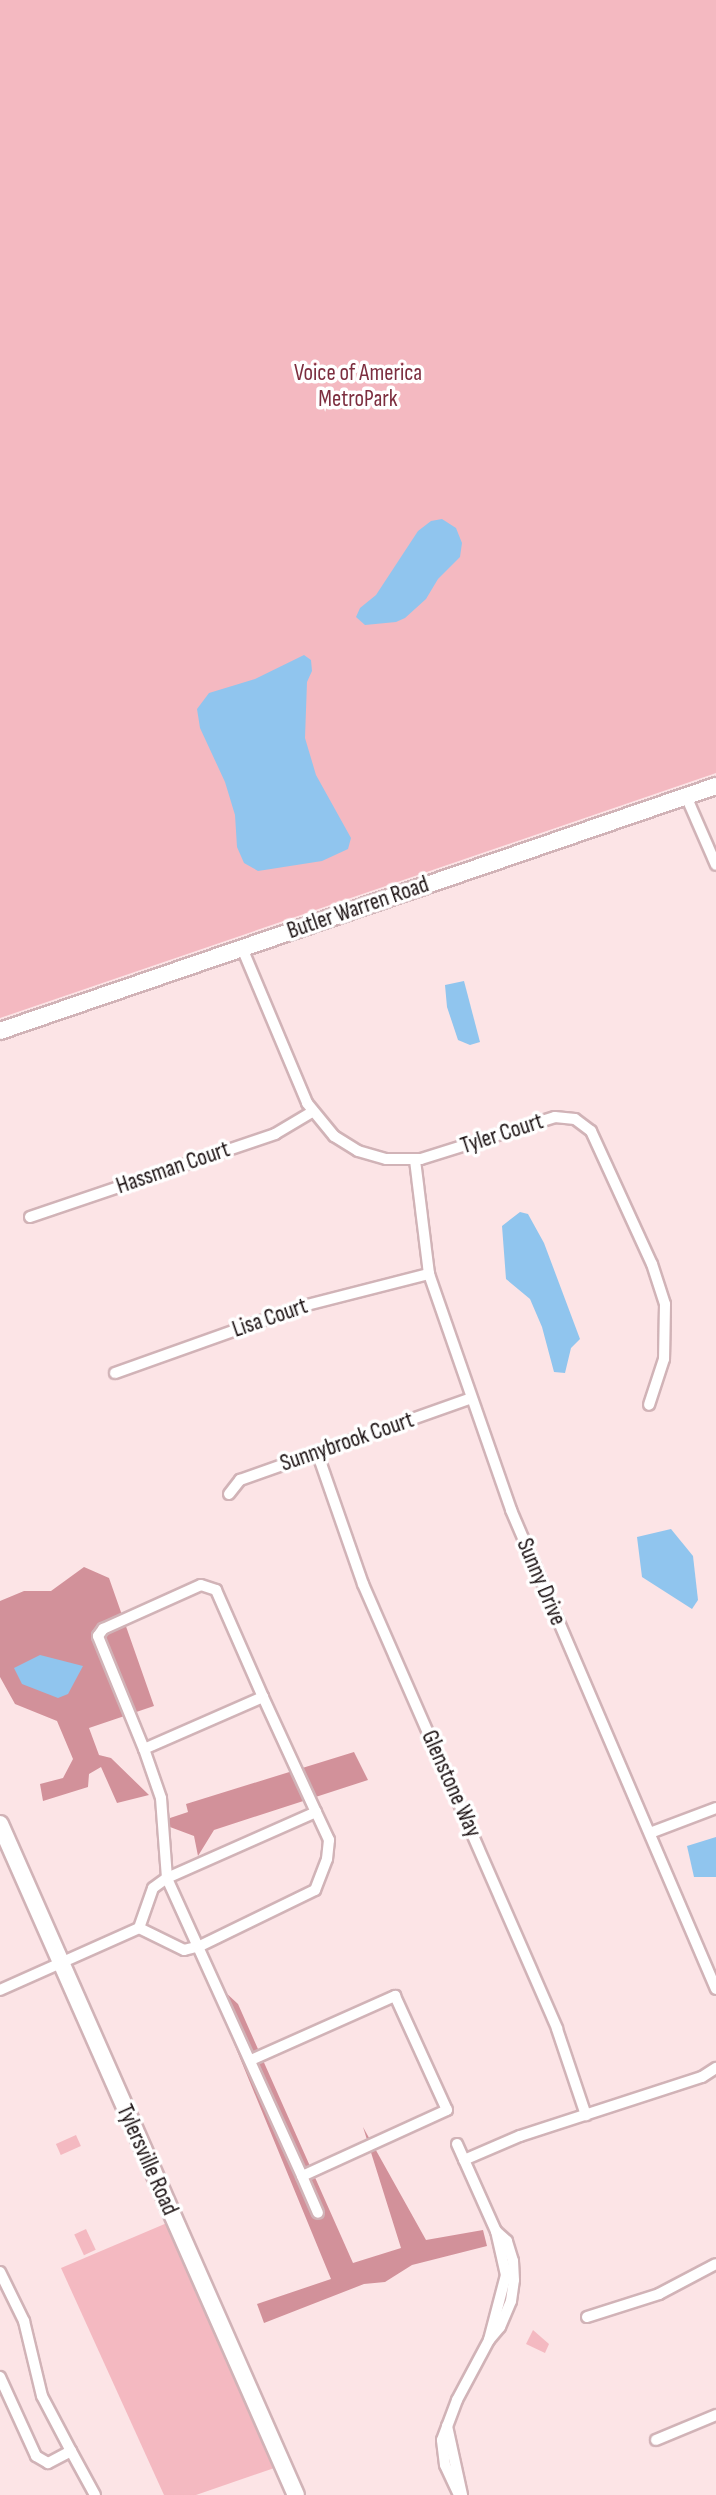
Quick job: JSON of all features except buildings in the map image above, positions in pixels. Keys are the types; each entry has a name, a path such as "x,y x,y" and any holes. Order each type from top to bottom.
{"main road":[{"name":"Butler Warren Road","path":"0,1031 716,786"},
{"name":"Tylersville Road","path":"0,1824 296,2495"}],"street":[{"path":"686,796 716,865"},
{"name":"Tyler Court","path":"242,948 312,1112 334,1136 358,1152 386,1159 415,1160 555,1116 575,1119 591,1131 652,1265 665,1304 667,1325 664,1359 649,1405"},
{"name":"Hassman Court","path":"30,1217 275,1134 312,1112"},
{"name":"Sunny Drive","path":"415,1160 429,1274 471,1398 530,1559 716,1989"},
{"name":"Lisa Court","path":"115,1373 303,1306 429,1274"},
{"name":"Sunnybrook Court","path":"229,1493 240,1480 471,1398"},
{"name":"Glenstone Way","path":"317,1452 363,1584 557,2029 586,2115"},
{"path":"139,1928 184,1950 200,1946 315,1890 327,1858 329,1840 262,1698 216,1590 201,1585 103,1629 98,1636 144,1749 160,1798 167,1878 200,1946 318,2213"},
{"path":"144,1749 262,1698"},
{"path":"650,1833 716,1808"},
{"path":"0,1990 139,1928 153,1888 167,1878 316,1812"},
{"path":"251,2060 395,1996 447,2110 302,2176"},
{"path":"464,2160 520,2136 702,2077 716,2068"},
{"path":"457,2144 496,2231 507,2241 513,2261 514,2280 511,2301 500,2327 489,2340 457,2400 447,2426 443,2452 450,2483 460,2495"},
{"path":"587,2317 659,2294 716,2264"},
{"path":"0,2272 24,2321 42,2396 95,2495"},
{"path":"0,2376 36,2456 48,2463 71,2451"},
{"path":"656,2440 716,2415"}],"green space":[{"name":"Voice of America MetroPark","path":"0,0 716,0 716,773 0,1018"},
{"path":"76,2135 81,2146 61,2155 56,2144"},
{"path":"174,2220 283,2465 196,2495 164,2495 61,2268"},
{"path":"86,2229 96,2250 84,2255 74,2234"},
{"path":"533,2330 549,2344 545,2353 526,2344"}],"shaded area":[{"path":"84,1567 109,1578 154,1706 89,1728 99,1755 111,1758 149,1795 117,1803 101,1767 89,1774 88,1787 43,1801 40,1784 63,1778 73,1759 57,1721 15,1704 0,1677 0,1601 24,1591 51,1591"},
{"path":"354,1752 368,1780 214,1830 198,1856 194,1836 170,1827 170,1818 188,1812 186,1804"},
{"path":"224,1991 238,2004 353,2263 401,2248 363,2127 426,2240 483,2230 487,2246 412,2265 385,2282 364,2284 264,2323 257,2304 331,2279 221,2012"}],"water":[{"path":"442,519 456,528 462,543 460,557 438,579 426,599 405,618 396,622 365,625 356,617 360,608 376,595 418,531 431,521"},
{"path":"304,655 311,660 312,671 307,682 305,738 316,775 351,838 348,849 322,861 258,871 244,863 237,847 235,815 225,782 200,728 197,709 209,693 255,679"},
{"path":"464,981 480,1042 470,1045 458,1040 447,1007 445,985"},
{"path":"520,1212 528,1214 544,1243 580,1339 571,1348 565,1373 554,1372 542,1327 530,1299 506,1279 502,1226"},
{"path":"671,1529 693,1556 698,1600 692,1609 642,1577 637,1537"},
{"path":"40,1655 83,1666 68,1694 58,1698 22,1684 14,1668"},
{"path":"716,1837 716,1877 694,1877 687,1846"}]}
